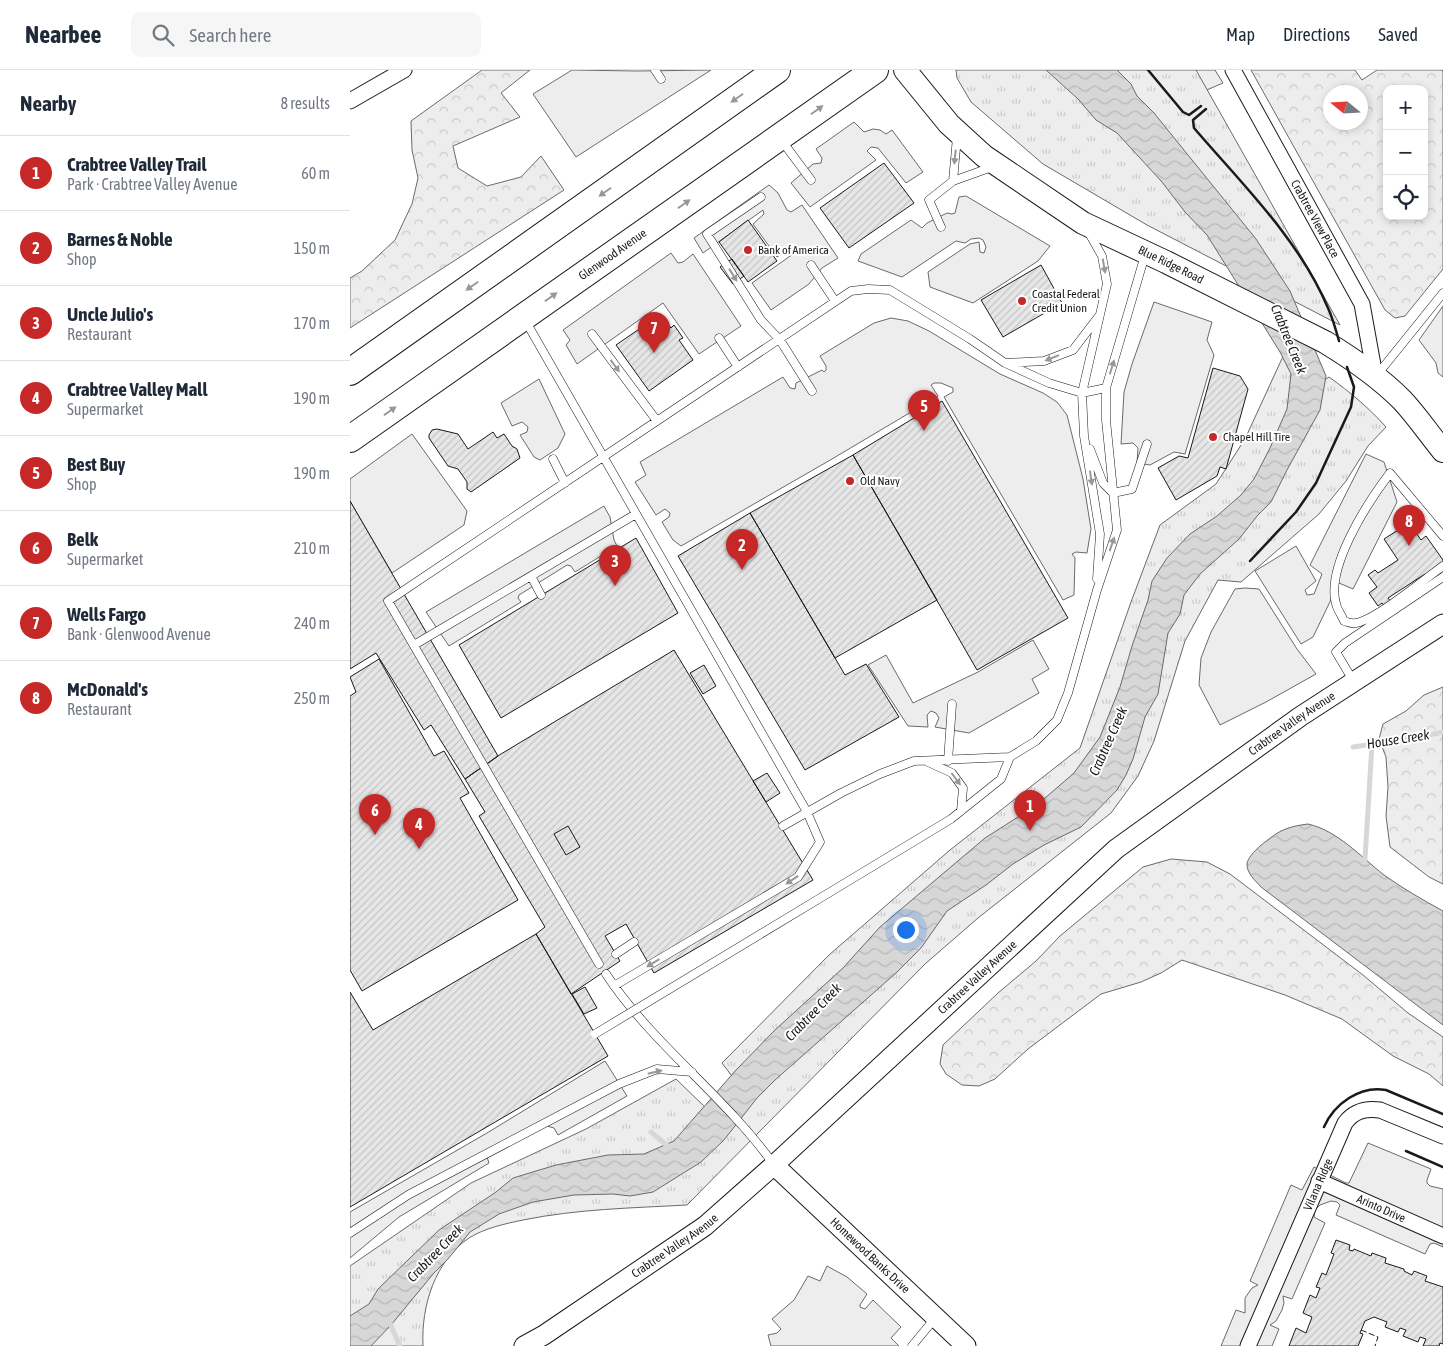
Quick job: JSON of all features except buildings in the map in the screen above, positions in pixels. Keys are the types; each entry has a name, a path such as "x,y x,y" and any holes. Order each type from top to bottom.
{"highway":[{"path":"350,372 777,70"},
{"name":"Glenwood Avenue","path":"350,439 875,70"}],"main road":[{"name":"Blue Ridge Road","path":"905,70 949,124 996,165 1084,223 1166,262 1349,356 1376,376 1403,401 1443,451"}],"street":[{"path":"350,101 404,70"},
{"name":"Crabtree View Place","path":"1233,70 1362,304 1376,376"},
{"name":"Crabtree Valley Avenue","path":"524,1346 705,1226 774,1166 1116,849 1301,716 1443,624"},
{"name":"Vilana Ridge","path":"1248,1346 1349,1118 1361,1110 1380,1110 1443,1136"},
{"name":"Homewood Banks Drive","path":"774,1166 966,1346"},
{"name":"Arinto Drive","path":"1320,1182 1443,1236"}],"lane":[{"path":"655,70 661,79"},
{"path":"953,181 958,132"},
{"path":"779,137 812,180"},
{"path":"941,227 929,200 953,181 996,165"},
{"path":"761,197 707,234 761,320 780,340 812,391"},
{"path":"1084,223 1102,256 1106,284 1082,393 1084,436 1100,534 1096,590"},
{"path":"783,826 841,793 880,774 914,761 1010,757 1036,741 1057,720 1068,693 1096,590 1117,530 1106,420 1106,388 1146,253"},
{"path":"811,265 836,301"},
{"path":"599,964 388,601 851,291 868,289 890,290 970,339 1005,364 1049,383 1082,393 1106,388"},
{"path":"1376,376 1443,293"},
{"path":"1005,364 1044,361 1073,350 1100,315"},
{"path":"524,317 807,812 820,842 798,877 614,986"},
{"path":"592,334 657,421"},
{"path":"719,338 738,366"},
{"path":"1084,436 1104,483 1113,493"},
{"path":"1113,493 1132,489 1147,444"},
{"path":"553,459 565,483"},
{"path":"1443,536 1390,473 1373,496 1341,555 1335,581 1336,606 1344,621 1353,624 1364,621 1381,611 1443,566"},
{"path":"414,645 636,514"},
{"path":"531,576 541,595"},
{"path":"1354,682 1336,652 1344,643 1443,577"},
{"path":"948,761 952,704"},
{"path":"595,1034 951,820 1001,779 1010,757"},
{"path":"927,761 952,773 963,788 961,811"},
{"path":"616,954 634,942"},
{"path":"606,974 658,1037 758,1143 774,1166"},
{"path":"350,1233 408,1195 619,1084 658,1069 692,1072"},
{"path":"912,1346 936,1317"}],"shaded area":[{"path":"572,70 711,70 576,157 533,94"},
{"path":"1170,70 1215,70 1223,83 1195,95"},
{"path":"854,122 864,132 873,129 880,130 886,134 892,130 923,172 906,183 878,148 871,147 867,151 876,160 810,207 791,183 813,164 821,163 822,158 816,149"},
{"path":"769,185 778,193 787,210 791,212 802,205 838,258 822,268 809,284 771,310 752,283 793,254 792,251 788,250 777,257 753,224 764,214 763,210 703,253 694,238"},
{"path":"966,196 1050,246 1038,261 973,303 930,287 928,272 970,244 979,242 980,252 984,253 986,247 983,240 979,238 971,239 965,243 956,241 902,277 858,261 861,254 911,220 922,228 927,223 947,213 955,213 959,197"},
{"path":"671,253 678,263 683,262 693,254 741,326 699,354 663,303 577,364 566,345 570,340 563,330"},
{"path":"1154,302 1212,322 1207,340 1214,355 1185,454 1174,452 1150,465 1137,463 1138,448 1133,443 1121,444 1124,392"},
{"path":"1443,306 1443,377 1438,373 1436,363 1419,340"},
{"path":"891,318 908,321 929,331 1000,374 1043,393 1057,402 1067,415 1083,479 1091,529 1087,553 1076,552 1072,554 1075,558 1074,595 1063,600 944,397 953,392 953,388 941,383 931,385 938,396 681,546 673,540 662,522 669,517 670,513 665,509 656,515 635,482 646,475 640,462 783,377 790,388 795,389 796,383 822,370 824,372 826,370 826,366 820,356 874,323"},
{"path":"539,379 565,434 558,448 540,460 534,457 520,435 527,432 528,427 522,422 512,426 501,403"},
{"path":"412,434 467,511 464,525 392,573 350,501 350,479"},
{"path":"1366,454 1384,462 1397,502 1353,589 1339,583 1313,637 1301,644 1255,571 1296,546 1316,581 1305,590 1307,595 1314,594 1322,574 1310,565"},
{"path":"604,506 610,517 614,540 617,546 575,572 571,566 567,565 519,595 518,598 521,602 449,646 426,612"},
{"path":"1235,589 1259,589 1297,649 1316,674 1220,725 1199,685 1201,658 1211,632"},
{"path":"1033,640 1049,669 1032,679 1039,693 969,733 935,727 939,718 936,713 931,711 927,715 928,727 908,726 868,665 886,655 913,703 978,672"},
{"path":"605,1061 627,1096 558,1135 554,1128 547,1126 487,1157 489,1163 399,1217 350,1258 350,1212 487,1133"},
{"path":"1368,1143 1431,1169 1427,1183 1430,1186 1443,1189 1443,1247 1434,1243 1430,1244 1425,1254 1336,1215 1340,1205 1337,1202 1331,1201 1320,1205 1315,1210 1314,1217 1325,1223 1292,1299 1283,1296 1282,1310 1276,1321 1270,1325 1279,1329 1272,1346 1221,1346 1236,1310 1245,1313 1245,1298 1252,1288 1258,1285 1250,1281 1291,1185 1302,1190 1314,1167 1349,1183"},
{"path":"827,1266 847,1277 867,1294 860,1307 865,1309 873,1300 901,1327 891,1338 899,1346 771,1346 768,1335 777,1333 781,1329 772,1319 794,1300 808,1276 820,1281"}],"green space":[{"path":"482,70 530,70 501,93 520,117 453,146 458,168 487,186 521,177 541,156 564,190 350,328 350,278 362,271 395,240 412,204 418,178 412,150 411,121"},
{"path":"956,70 1196,70 1340,325 1147,225 1043,164 971,102 957,78"},
{"path":"1251,70 1355,70 1362,80 1377,70 1443,71 1443,269 1405,316 1395,318 1385,310"},
{"path":"1285,352 1306,364 1326,379 1329,377 1352,394 1386,427 1368,446 1346,481 1319,514 1241,582 1218,580 1185,641 1154,741 1138,776 1111,813 978,918 925,964 687,1205 564,1213 516,1222 482,1232 469,1238 457,1248 439,1272 428,1300 423,1331 423,1346 350,1346 350,1266 471,1183 586,1129 676,1079 707,1109 738,1084 722,1063 829,955 950,850 1080,748 1160,525 1216,484 1245,439"},
{"path":"1443,687 1443,884 1429,877 1390,847 1386,816 1388,787 1386,757 1379,739 1383,724 1406,711 1424,695"},
{"path":"1171,859 1207,862 1230,874 1363,975 1408,1013 1443,1037 1443,1086 1429,1074 1393,1056 1342,1019 1285,995 1182,960 1161,973 1141,982 1101,994 1028,1049 995,1079 979,1086 962,1085 946,1074 940,1064 943,1045 998,993 1036,961 1060,936 1143,867"}],"water":[{"name":"Crabtree Creek","path":"1046,70 1117,70 1131,84 1137,96 1154,113 1256,239 1290,291 1326,376 1320,410 1271,502 1239,539 1200,574 1184,595 1180,614 1168,633 1158,694 1145,717 1133,759 1126,775 1117,790 1081,827 1044,845 1013,864 947,911 921,948 896,973 775,1080 757,1098 724,1140 701,1162 653,1192 630,1196 613,1194 574,1195 533,1202 499,1214 470,1232 371,1346 350,1346 350,1316 369,1304 378,1289 439,1230 496,1192 513,1178 556,1165 608,1155 644,1154 674,1141 736,1070 775,1030 843,968 880,927 985,838 1037,805 1074,773 1100,737 1120,687 1148,600 1152,581 1167,558 1190,534 1217,516 1241,495 1254,479 1287,409 1291,374 1280,352 1207,235 1117,133 1096,120 1078,99"},
{"path":"1308,824 1319,827 1339,838 1391,880 1443,911 1443,1025 1261,887 1250,874 1247,868 1248,860 1261,845 1284,830"}],"waterway":[{"name":"House Creek","path":"1353,747 1443,732"},
{"path":"1365,859 1372,744"},
{"path":"651,1132 670,1148"},
{"path":"388,1319 400,1346"}],"fence":[{"path":"1361,1330 1378,1337 1375,1346"}],"wall":[{"path":"1148,70 1183,112 1189,115 1201,106"},
{"path":"1206,109 1193,120 1194,128 1286,235 1316,283 1333,320 1339,341"},
{"path":"1250,561 1296,512 1316,483 1351,407 1354,387 1347,367"},
{"path":"1324,1127 1334,1111 1349,1098 1358,1093 1376,1089 1386,1090 1443,1114"},
{"path":"1406,1151 1443,1167"}],"place":[{"name":"Bank of America","path":"748,250"},
{"name":"Coastal Federal Credit Union","path":"1022,301"},
{"name":"Wells Fargo","path":"654,353"},
{"name":"Best Buy","path":"924,431"},
{"name":"Chapel Hill Tire","path":"1213,437"},
{"name":"Old Navy","path":"850,481"},
{"name":"McDonald's","path":"1409,546"},
{"name":"Barnes & Noble","path":"742,570"},
{"name":"Uncle Julio's","path":"615,586"},
{"name":"Crabtree Valley Trail","path":"1030,831"},
{"name":"Belk","path":"375,835"},
{"name":"Crabtree Valley Mall","path":"419,849"}]}
